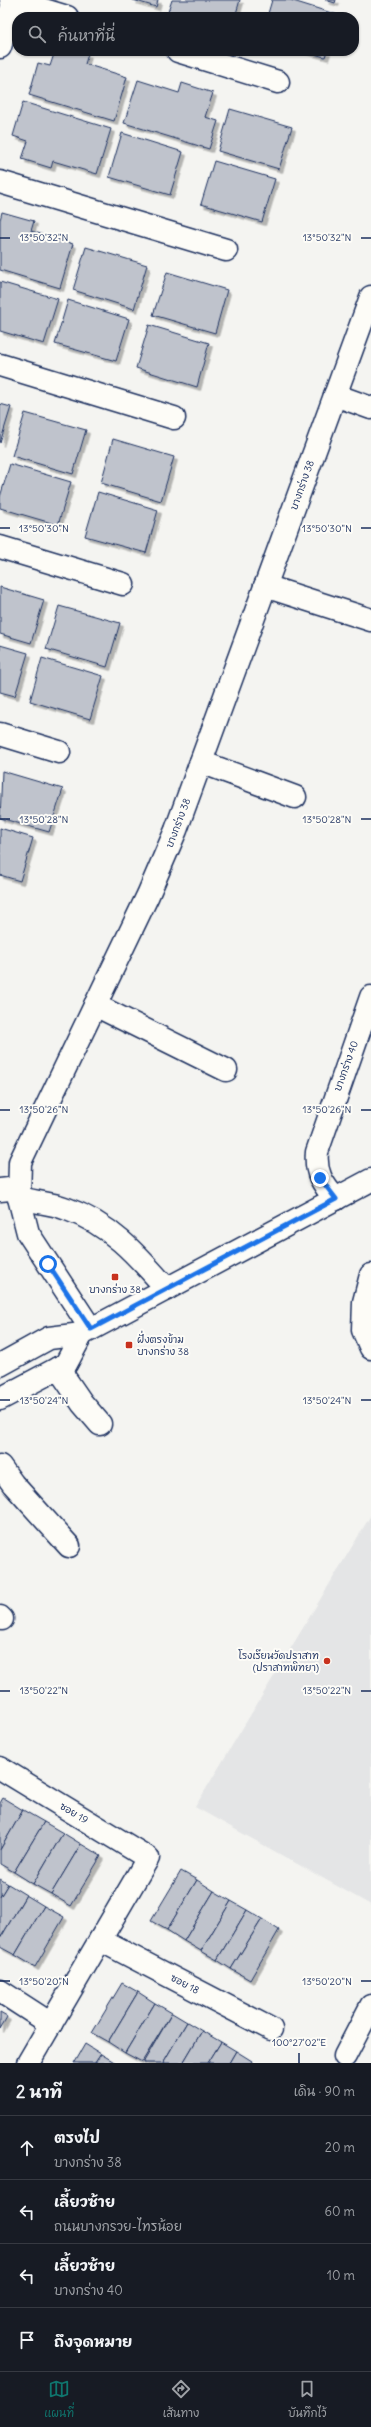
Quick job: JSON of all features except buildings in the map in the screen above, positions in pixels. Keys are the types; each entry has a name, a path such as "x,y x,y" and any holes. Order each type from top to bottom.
{"street":[{"path":"0,47 13,0 51,12"},
{"path":"194,56 278,82"},
{"path":"0,182 226,250"},
{"name":"บางกร่าง 38","path":"87,1331 28,1233 13,1192 20,1162 148,895 176,830 371,297"},
{"path":"0,365 174,418"},
{"path":"335,395 371,408"},
{"path":"0,547 123,584"},
{"path":"265,586 371,620"},
{"path":"0,734 59,752"},
{"path":"201,762 295,797"},
{"name":"บางกร่าง 40","path":"336,1199 320,1178 316,1166 317,1152 371,997"},
{"path":"95,1005 226,1070"},
{"path":"0,1365 49,1338 87,1331 371,1180"},
{"path":"13,1192 66,1208 98,1222 123,1241 166,1289"},
{"path":"371,1275 364,1302 363,1330 371,1348"},
{"path":"0,1399 66,1364 87,1331"},
{"path":"58,1368 82,1403 100,1424"},
{"path":"0,1466 13,1484 69,1546"},
{"name":"ซอย 19","path":"0,1768 148,1858 100,1940"},
{"path":"28,2063 100,1940"},
{"name":"ซอย 18","path":"100,1940 271,2029"},
{"path":"0,1991 51,2024"},
{"path":"345,2056 371,2006"}],"shaded area":[{"name":"โรงเรียนวัดปราสาท (ปราสาทพิทยา)","path":"371,1515 371,1905 195,1807"}],"place":[{"name":"บางกร่าง 38","path":"115,1277"},
{"name":"ฝั่งตรงข้าม บางกร่าง 38","path":"129,1345"},
{"name":"โรงเรียนวัดปราสาท (ปราสาทพิทยา)","path":"327,1661"}],"route":[{"path":"48,1264 91,1329 336,1199 320,1178"}]}
